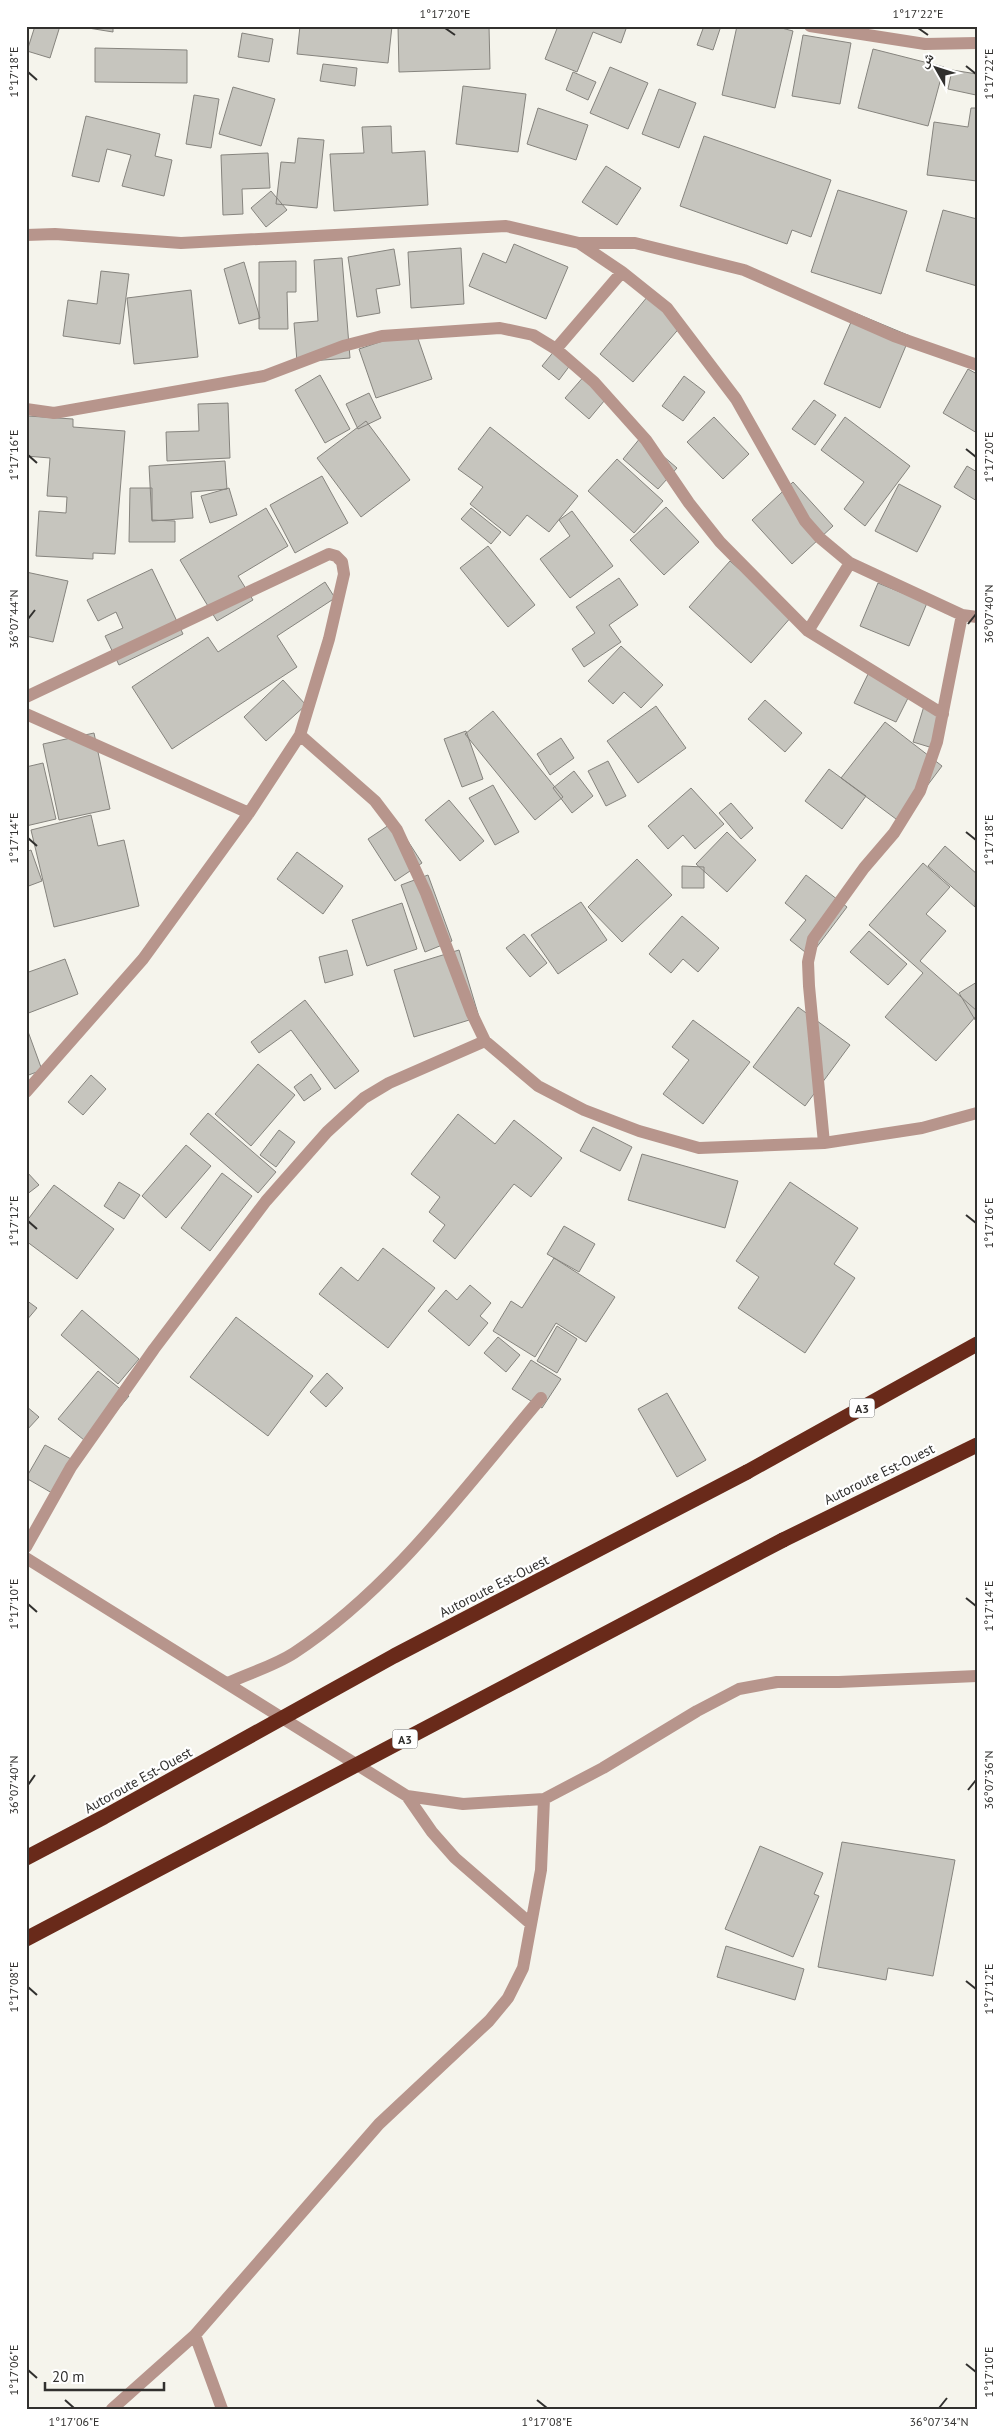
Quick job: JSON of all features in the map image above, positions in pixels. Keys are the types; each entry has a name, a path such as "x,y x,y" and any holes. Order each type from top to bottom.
{"highway":[{"name":"Autoroute Est-Ouest","path":"26,1858 104,1817 394,1656 747,1472 977,1344"},
{"name":"Autoroute Est-Ouest","path":"26,1939 783,1540 977,1444"}],"street":[{"path":"810,26 925,44 977,43"},
{"path":"26,236 55,234 181,243 506,226 579,243 635,243 744,270 894,336 977,365"},
{"path":"579,243 622,272 667,308 736,399 805,521 820,538 850,563 962,615 977,616"},
{"path":"556,349 622,272"},
{"path":"26,409 54,413 264,376 343,346 382,336 500,328 533,336 556,349 594,382 646,440 689,503 720,542 808,631 943,714"},
{"path":"26,697 329,554 336,556 342,562 344,574 329,639 300,734 249,813 143,959 26,1092"},
{"path":"808,631 850,563"},
{"path":"824,1143 808,986 808,962 813,939 864,868 894,834 920,791 937,742 962,615"},
{"path":"26,714 249,813"},
{"path":"300,734 375,802 397,830 426,893 472,1014 485,1040 538,1086 584,1110 639,1131 699,1148 824,1143 922,1128 977,1113"},
{"path":"26,1547 71,1467 154,1349 266,1201 327,1132 364,1098 389,1084 485,1040"},
{"path":"228,1683 292,1654 332,1625 375,1587 411,1552 542,1398"},
{"path":"26,1558 407,1796 432,1832 455,1858 531,1924"},
{"path":"407,1796 463,1804 544,1799 603,1768 697,1711 739,1689 777,1682 838,1682 977,1676"},
{"path":"112,2409 195,2335 379,2124 489,2021 508,1998 524,1968 542,1870 544,1799"},
{"path":"195,2335 222,2409"}],"building":[{"path":"35,26 60,26 50,58 27,51"},
{"path":"76,26 113,26 113,32"},
{"path":"300,26 392,26 388,63 297,54"},
{"path":"398,26 489,26 490,69 399,72"},
{"path":"558,26 627,26 621,43 593,32 577,72 545,59"},
{"path":"704,26 721,26 713,50 697,45"},
{"path":"737,26 774,26 793,31 775,108 722,95"},
{"path":"242,33 273,39 269,62 238,57"},
{"path":"803,35 851,43 840,104 792,96"},
{"path":"95,48 187,50 187,83 95,82"},
{"path":"873,49 944,67 928,126 858,108"},
{"path":"323,64 357,68 355,86 320,81"},
{"path":"610,67 648,83 628,129 590,113"},
{"path":"952,70 977,74 976,95 948,89"},
{"path":"573,72 596,82 588,100 566,90"},
{"path":"463,86 526,94 518,152 456,144"},
{"path":"233,87 275,99 261,146 219,134"},
{"path":"659,89 696,103 679,148 642,134"},
{"path":"194,95 219,99 211,148 186,144"},
{"path":"538,108 588,125 576,160 527,144"},
{"path":"971,108 977,108 977,181 927,175 934,122 968,127"},
{"path":"86,116 160,134 155,156 172,160 164,196 122,186 131,155 107,149 99,182 72,176"},
{"path":"391,126 392,153 425,151 428,205 334,211 330,154 364,153 362,127"},
{"path":"704,136 831,180 811,237 792,230 787,244 680,206"},
{"path":"298,138 324,140 317,208 276,204 281,162 295,163"},
{"path":"268,153 270,188 242,189 243,214 223,215 221,155"},
{"path":"606,166 641,188 617,225 582,202"},
{"path":"838,190 907,211 881,294 811,272"},
{"path":"271,191 287,210 266,227 251,208"},
{"path":"943,210 977,219 977,286 926,271"},
{"path":"514,244 568,267 546,319 469,286 483,253 506,263"},
{"path":"461,248 464,304 411,308 408,252"},
{"path":"394,249 400,285 376,289 380,313 357,317 348,257"},
{"path":"342,258 350,358 297,362 294,323 318,321 314,260"},
{"path":"296,261 296,292 287,292 288,329 259,329 259,262"},
{"path":"244,262 260,318 239,324 224,269"},
{"path":"101,271 129,274 120,344 63,336 68,300 97,304"},
{"path":"191,290 198,357 134,364 127,298"},
{"path":"648,296 682,325 633,382 600,354"},
{"path":"855,313 910,336 880,408 824,384"},
{"path":"415,330 432,379 376,398 359,349"},
{"path":"555,350 571,364 559,380 542,366"},
{"path":"968,369 977,374 977,433 943,413"},
{"path":"586,374 610,394 589,419 565,398"},
{"path":"320,375 350,429 325,443 295,390"},
{"path":"684,376 705,392 683,421 662,406"},
{"path":"369,393 381,418 358,429 346,404"},
{"path":"814,400 836,415 815,445 792,429"},
{"path":"228,403 230,458 167,461 166,432 199,431 198,404"},
{"path":"28,416 73,419 73,427 125,431 115,554 93,553 93,559 36,556 39,511 66,513 67,497 47,496 50,458 26,456"},
{"path":"714,417 749,454 723,479 687,442"},
{"path":"845,417 910,466 865,526 844,509 864,482 821,450"},
{"path":"366,421 410,480 361,517 317,458"},
{"path":"490,427 578,496 549,532 527,515 510,536 470,504 483,487 458,469"},
{"path":"641,437 677,468 658,489 623,459"},
{"path":"617,459 663,501 634,533 588,491"},
{"path":"225,461 227,489 191,492 193,518 152,521 149,466"},
{"path":"967,466 977,472 977,501 954,487"},
{"path":"322,476 348,523 295,553 270,505"},
{"path":"793,482 833,526 792,564 752,520"},
{"path":"899,484 941,506 917,552 875,531"},
{"path":"130,488 152,488 152,520 175,521 175,542 129,542"},
{"path":"229,488 237,515 210,523 201,496"},
{"path":"666,507 699,542 664,575 630,540"},
{"path":"266,508 288,546 238,576 253,600 217,621 180,560"},
{"path":"471,508 501,532 491,544 461,519"},
{"path":"572,511 613,566 570,598 540,559 570,536 559,520"},
{"path":"488,546 535,605 508,627 460,568"},
{"path":"730,561 792,616 751,663 689,607"},
{"path":"152,569 183,634 119,665 105,636 123,628 116,612 98,621 87,600"},
{"path":"26,572 68,581 53,642 26,636"},
{"path":"619,578 638,605 609,625 621,642 584,667 572,649 595,633 576,607"},
{"path":"325,582 335,598 277,636 297,667 172,749 132,687 208,637 218,652"},
{"path":"878,583 927,603 909,646 860,626"},
{"path":"621,646 663,685 641,708 624,692 613,704 588,681"},
{"path":"870,670 912,690 896,722 854,703"},
{"path":"283,680 306,705 266,741 244,717"},
{"path":"765,700 802,733 785,752 748,719"},
{"path":"656,706 686,748 638,783 607,741"},
{"path":"924,706 948,713 936,749 913,742"},
{"path":"493,711 563,797 535,820 465,734"},
{"path":"885,722 942,766 900,822 841,778"},
{"path":"466,731 483,779 462,787 444,739"},
{"path":"94,733 110,809 59,820 43,744"},
{"path":"561,738 574,758 550,775 537,754"},
{"path":"608,761 626,796 606,806 588,771"},
{"path":"43,763 56,819 26,826 26,767"},
{"path":"829,769 866,796 842,829 805,801"},
{"path":"574,771 593,796 572,813 553,788"},
{"path":"493,785 519,832 495,845 469,798"},
{"path":"691,788 724,824 695,849 683,835 668,849 648,826"},
{"path":"449,800 484,841 460,861 425,820"},
{"path":"731,803 753,828 741,839 719,813"},
{"path":"91,815 98,846 124,840 139,906 54,927 31,830"},
{"path":"395,821 422,863 395,881 368,839"},
{"path":"727,832 756,860 727,892 696,864"},
{"path":"945,846 977,874 975,907 928,866"},
{"path":"31,850 42,881 26,887 26,852"},
{"path":"297,852 343,886 323,914 277,879"},
{"path":"637,859 672,895 622,942 588,907"},
{"path":"923,863 950,887 926,914 946,931 920,961 977,1011 977,1015 936,1061 885,1017 923,973 869,925"},
{"path":"682,866 704,867 704,888 682,888"},
{"path":"428,875 452,941 425,952 401,885"},
{"path":"806,875 847,907 810,956 790,940 806,920 785,903"},
{"path":"581,902 607,940 558,974 531,935"},
{"path":"402,903 417,949 367,966 352,920"},
{"path":"682,916 719,948 698,972 683,959 671,973 649,954"},
{"path":"869,931 907,964 888,985 850,952"},
{"path":"524,934 547,963 530,977 506,948"},
{"path":"347,950 353,975 325,983 319,957"},
{"path":"459,950 479,1017 414,1037 394,970"},
{"path":"65,959 78,994 26,1014 26,973"},
{"path":"977,982 977,1023 959,993"},
{"path":"305,1000 359,1071 335,1089 291,1030 259,1053 251,1042"},
{"path":"798,1007 850,1045 805,1106 753,1067"},
{"path":"693,1020 750,1062 703,1124 663,1094 689,1060 672,1047"},
{"path":"26,1026 42,1070 26,1076"},
{"path":"258,1064 295,1095 251,1146 215,1114"},
{"path":"311,1074 321,1089 304,1101 294,1087"},
{"path":"91,1075 106,1089 83,1115 68,1102"},
{"path":"208,1113 276,1172 258,1193 190,1134"},
{"path":"458,1114 495,1144 514,1120 562,1158 531,1197 514,1184 455,1259 433,1241 445,1225 429,1212 440,1197 411,1174"},
{"path":"593,1127 632,1147 620,1171 580,1151"},
{"path":"279,1130 295,1142 276,1167 260,1155"},
{"path":"186,1145 211,1166 166,1218 142,1196"},
{"path":"642,1154 738,1181 725,1228 628,1200"},
{"path":"26,1171 39,1185 26,1195"},
{"path":"222,1173 252,1196 210,1251 181,1228"},
{"path":"119,1182 140,1195 124,1219 104,1206"},
{"path":"790,1182 858,1228 834,1264 855,1278 805,1353 738,1308 759,1277 736,1261"},
{"path":"54,1185 114,1229 77,1279 26,1241 26,1222"},
{"path":"564,1226 595,1244 579,1272 547,1254"},
{"path":"383,1248 435,1288 388,1348 319,1294 341,1267 358,1281"},
{"path":"554,1258 615,1297 586,1342 556,1323 535,1357 493,1331 511,1301 522,1308"},
{"path":"470,1285 491,1303 480,1316 488,1323 469,1346 428,1311 446,1290 457,1300"},
{"path":"26,1300 37,1308 26,1321"},
{"path":"82,1310 139,1359 118,1384 61,1335"},
{"path":"236,1317 313,1376 268,1436 190,1377"},
{"path":"557,1326 577,1339 557,1373 537,1361"},
{"path":"498,1337 520,1355 506,1372 484,1353"},
{"path":"531,1360 561,1379 542,1408 512,1389"},
{"path":"98,1371 129,1396 89,1444 58,1419"},
{"path":"327,1373 343,1388 326,1407 310,1392"},
{"path":"667,1393 706,1460 677,1477 638,1409"},
{"path":"26,1406 39,1417 26,1431"},
{"path":"45,1445 71,1459 52,1493 26,1478"},
{"path":"842,1842 955,1860 933,1976 888,1968 886,1980 818,1967"},
{"path":"760,1846 823,1873 814,1894 819,1896 793,1957 725,1929"},
{"path":"726,1946 804,1969 795,2000 717,1977"}]}
